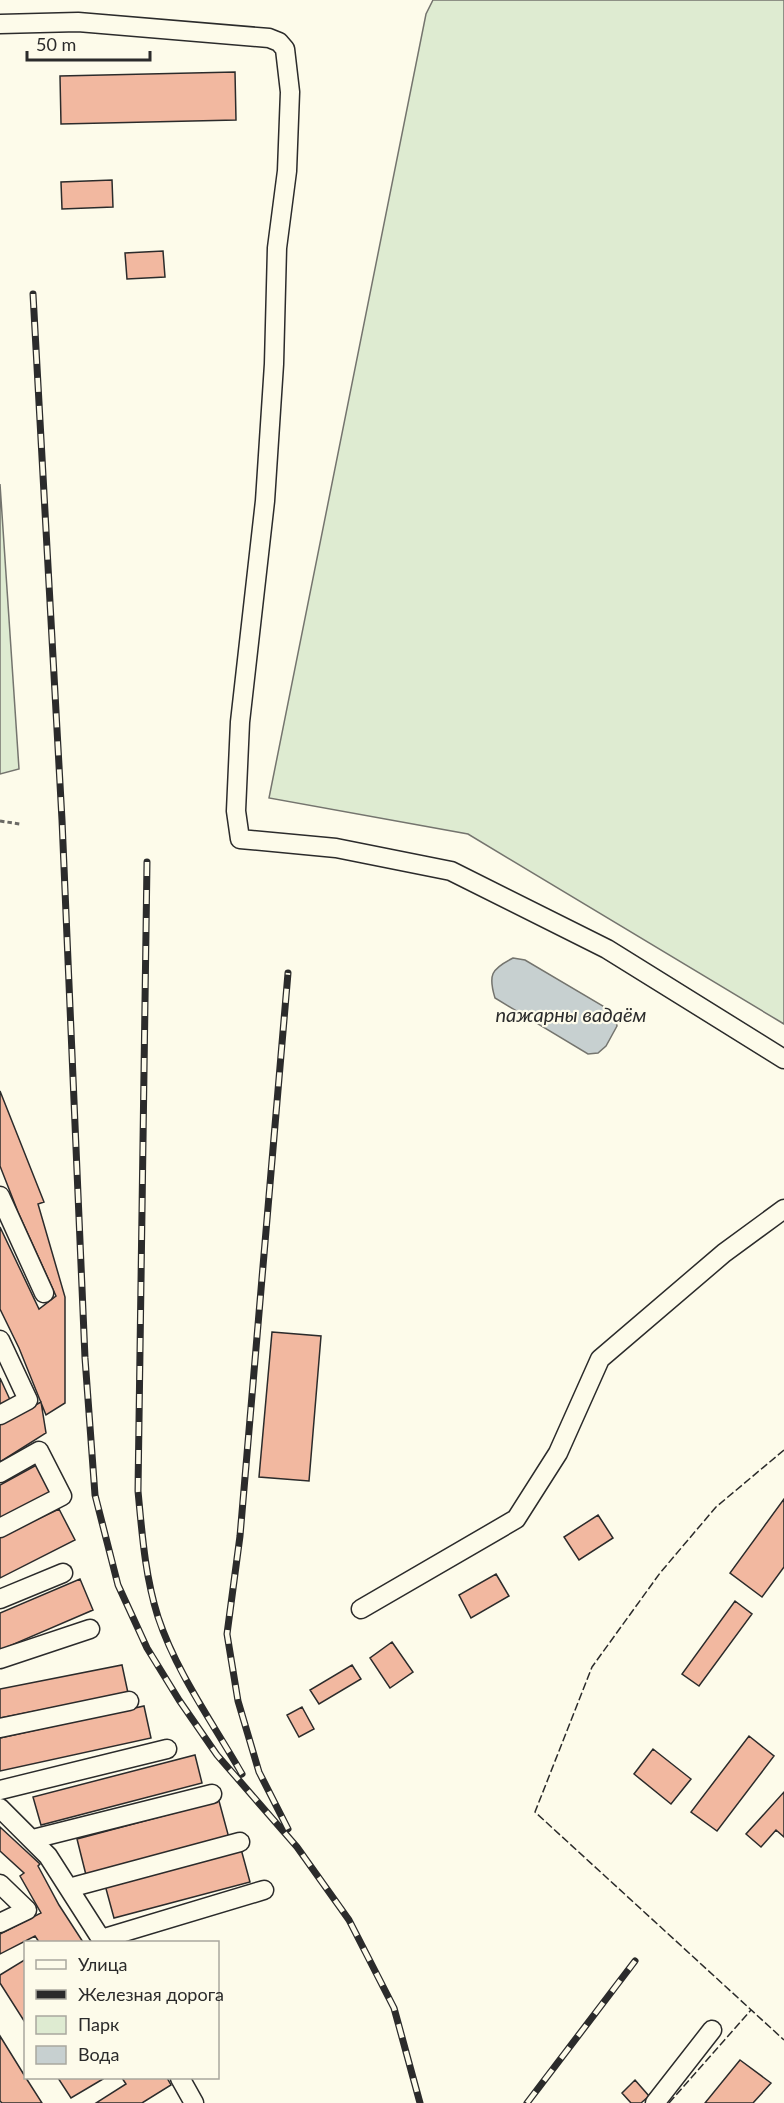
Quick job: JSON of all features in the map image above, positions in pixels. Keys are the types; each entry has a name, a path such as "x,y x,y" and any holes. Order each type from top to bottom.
{"street":[{"path":"0,24 78,22 269,38 279,42 285,49 290,92 287,171 277,248 274,364 265,501 240,722 236,811 240,838 336,848 451,871 607,949 784,1059"},
{"path":"0,1196 44,1293"},
{"path":"361,1609 516,1519 558,1453 600,1359 724,1253 784,1209"},
{"path":"0,1340 28,1400 0,1415"},
{"path":"0,1473 39,1451 62,1496 0,1528"},
{"path":"0,1599 63,1572"},
{"path":"0,1659 90,1629"},
{"path":"0,1728 129,1701"},
{"path":"0,1790 167,1749"},
{"path":"33,1839 212,1794"},
{"path":"0,1808 48,1856 102,1941 264,1890"},
{"path":"69,1888 240,1842"},
{"path":"0,1884 27,1910 0,1923"},
{"path":"655,2103 712,2030"},
{"path":"181,2079 194,2103"}],"path":[{"path":"0,821 20,824"}],"green space":[{"path":"433,0 784,0 784,1024 468,834 269,798 426,14"},
{"path":"0,484 19,769 0,774"}],"water":[{"name":"пажарны вадаём","path":"513,958 525,960 603,1006 615,1017 617,1026 606,1046 598,1053 588,1054 495,998 492,984 493,974 496,969"}],"building":[{"path":"235,72 236,120 61,124 60,76"},
{"path":"112,180 113,207 62,209 61,182"},
{"path":"163,251 165,277 127,279 125,253"},
{"path":"0,1091 44,1202 38,1204 65,1297 65,1403 46,1415 19,1348 0,1309 0,1227 39,1309 56,1296 0,1166"},
{"path":"272,1332 321,1336 309,1481 259,1477"},
{"path":"0,1378 12,1404 0,1409"},
{"path":"41,1402 46,1433 0,1462 0,1424"},
{"path":"42,1462 53,1491 0,1522 0,1485"},
{"path":"784,1499 784,1567 762,1597 730,1573"},
{"path":"59,1509 75,1540 0,1578 0,1537"},
{"path":"598,1515 613,1538 579,1560 564,1537"},
{"path":"496,1574 509,1596 471,1618 459,1595"},
{"path":"80,1579 93,1610 0,1650 0,1613"},
{"path":"735,1601 752,1614 699,1686 682,1674"},
{"path":"392,1642 413,1672 390,1688 370,1658"},
{"path":"122,1665 128,1693 0,1718 0,1689"},
{"path":"352,1665 361,1679 319,1704 310,1690"},
{"path":"144,1706 151,1738 0,1771 0,1738"},
{"path":"302,1707 314,1729 299,1737 287,1715"},
{"path":"749,1736 774,1756 717,1831 691,1812"},
{"path":"653,1749 691,1779 671,1804 634,1774"},
{"path":"195,1755 202,1783 41,1825 33,1797"},
{"path":"784,1792 784,1837 776,1830 761,1847 746,1834"},
{"path":"219,1801 229,1838 86,1875 77,1839"},
{"path":"0,1827 40,1864 38,1866 59,1905 82,1941 38,1941 35,1936 0,1954 0,1934 41,1913 20,1876 24,1873 0,1851"},
{"path":"241,1849 250,1882 114,1918 105,1885"},
{"path":"24,1960 24,2021 0,1983 0,1975"},
{"path":"0,2036 24,2074 24,2079 27,2079 42,2103 2,2103 0,2101"},
{"path":"740,2060 771,2083 753,2103 705,2103"},
{"path":"59,2079 103,2079 71,2098"},
{"path":"123,2079 168,2079 171,2085 142,2103 96,2103 126,2084"},
{"path":"635,2080 649,2096 641,2103 631,2103 622,2093"}],"railway":[{"path":"33,294 62,820 85,1358 95,1495 118,1585 147,1648 217,1755 297,1847 349,1920 394,2008 420,2103"},
{"path":"147,862 138,1491 141,1523 150,1586 166,1638 196,1698 242,1774"},
{"path":"288,973 240,1536 227,1634 238,1701 259,1772 288,1829"},
{"path":"527,2103 635,1961"}],"fence":[{"path":"784,1450 716,1507 660,1573 592,1667 535,1812 784,2040"},
{"path":"669,2103 751,2010"}]}
